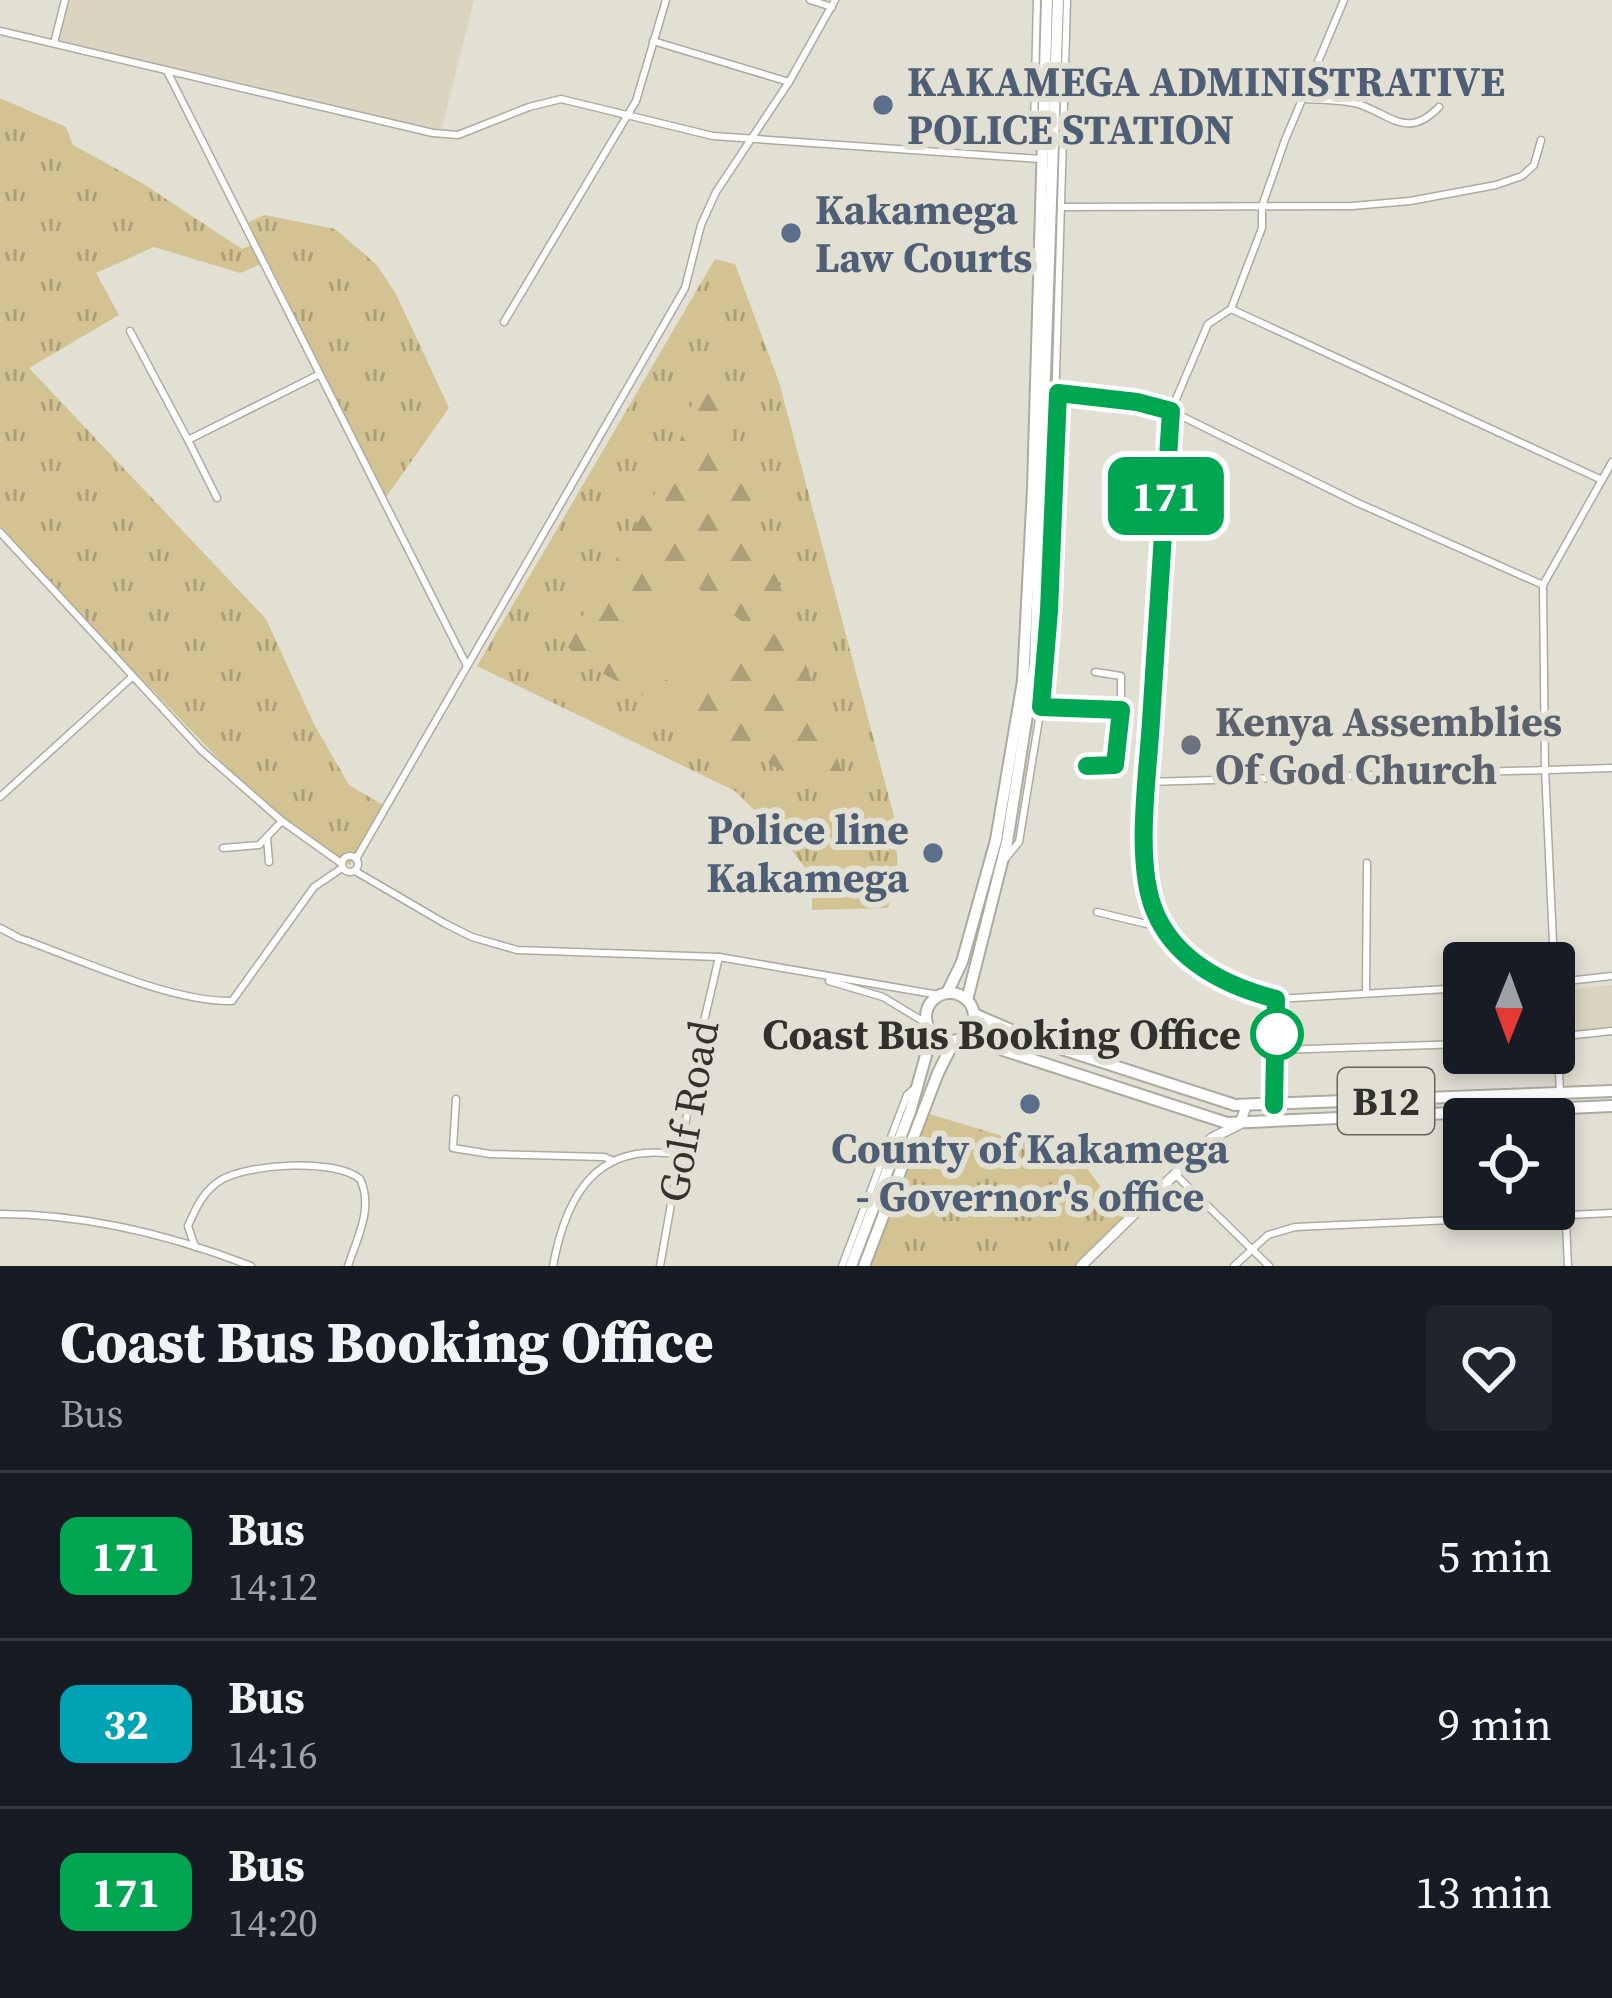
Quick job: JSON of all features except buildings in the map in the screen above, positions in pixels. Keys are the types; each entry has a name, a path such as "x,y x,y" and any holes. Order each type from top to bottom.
{"highway":[{"path":"851,1266 919,1085 928,1007 943,994 962,962 996,840 1022,681 1033,488 1047,0"},
{"path":"864,1266 938,1073 958,1039 972,1027 974,1014 967,1000 1003,861 1035,664 1058,0"},
{"path":"943,994 967,1000"},
{"name":"B12","path":"974,1014 1034,1040 1223,1103 1246,1106 1612,1091"},
{"path":"929,1028 958,1039"},
{"name":"B12","path":"958,1039 1240,1124 1443,1115"},
{"path":"1027,1057 1034,1040"},
{"path":"1436,1099 1436,1115"},
{"path":"1354,1103 1355,1118"},
{"name":"B12","path":"1575,1108 1612,1106"}],"main road":[{"path":"1212,1138 1223,1103"},
{"path":"1081,1266 1212,1138 1240,1124 1246,1106"}],"street":[{"path":"54,44 65,0"},
{"path":"504,322 636,101 666,0"},
{"path":"355,871 356,859 466,664 686,288 706,211 834,3 810,0"},
{"path":"0,31 449,135 476,130 547,101 575,101 713,136 1041,159 1034,127 1037,0"},
{"path":"1003,861 1018,842 1041,707 1049,611 1067,0"},
{"path":"1344,0 1262,206 1262,228 1231,309 1208,324 1171,411 1147,782 1149,889 1163,928 1202,969 1276,999 1443,989"},
{"path":"653,41 789,82"},
{"path":"167,70 466,664"},
{"path":"1303,99 1354,103 1391,122 1428,118 1438,107"},
{"path":"1062,207 1352,206 1410,201 1496,185 1530,170 1541,140"},
{"path":"1231,309 1602,480"},
{"path":"130,331 217,498"},
{"path":"188,440 318,375"},
{"path":"1058,393 1171,411 1358,503 1543,585"},
{"path":"1043,472 1055,453"},
{"path":"1553,942 1543,585 1612,462"},
{"path":"0,532 226,774 342,866 472,937 517,950 719,957 943,994"},
{"path":"1087,766 1115,765 1121,710 1121,676 1095,672"},
{"path":"0,796 132,677"},
{"path":"1041,707 1121,710"},
{"path":"1147,782 1612,768"},
{"path":"223,848 259,845 282,821"},
{"path":"267,838 268,862"},
{"path":"0,928 165,989 201,1000 232,1001 314,887 349,856 356,859"},
{"path":"1366,993 1367,863"},
{"path":"1097,912 1163,928"},
{"name":"Golf Road","path":"660,1266 719,957"},
{"path":"803,974 883,997 929,1028"},
{"path":"1575,980 1612,976"},
{"path":"1274,1105 1276,999"},
{"path":"1575,1036 1612,1031"},
{"path":"1276,1050 1443,1045"},
{"path":"1557,1074 1558,1098"},
{"path":"842,1266 907,1094 919,1085"},
{"path":"456,1100 453,1148 614,1161"},
{"path":"554,1266 564,1216 578,1189 614,1161 661,1152 680,1155"},
{"path":"195,1247 188,1226 197,1203 222,1180 248,1169 336,1168 360,1179 366,1194 363,1222 348,1266"},
{"path":"1175,1174 1269,1266"},
{"path":"1575,1215 1612,1213"},
{"path":"0,1214 73,1218 195,1247 250,1266"},
{"path":"1234,1266 1280,1229 1443,1219"},
{"path":"1565,1230 1568,1266"}],"shaded area":[{"path":"66,0 474,0 440,135 55,43"},
{"path":"1612,985 1612,1028 1577,1032 1575,989"}],"green space":[{"path":"0,98 66,127 73,145 142,183 242,249 254,244 243,225 264,215 335,229 377,265 396,294 449,408 386,497 268,261 240,273 154,247 96,273 119,315 29,368 266,619 314,724 349,785 386,807 350,865 240,781 0,532"},
{"path":"715,259 735,264 779,382 895,820 898,875 888,908 812,910 812,877 783,839 735,791 477,666"},
{"path":"697,389 715,392 856,814 850,817 827,795 578,660 566,644 672,465"},
{"path":"682,576 759,634 701,701 623,653"},
{"path":"923,1112 1081,1160 1127,1223 1081,1266 864,1266"}],"bus line":[{"name":"171","path":"1087,766 1115,765 1121,710 1041,707 1058,393 1171,411 1147,782 1149,889 1163,928 1186,957 1219,978 1276,999 1274,1105"}],"place":[{"name":"KAKAMEGA ADMINISTRATIVE POLICE STATION","path":"883,105"},
{"name":"Kakamega Law Courts","path":"791,233"},
{"name":"Kenya Assemblies Of God Church","path":"1191,745"},
{"name":"Police line Kakamega","path":"933,853"},
{"name":"Coast Bus Booking Office","path":"1277,1034"},
{"name":"County of Kakamega - Governor's office","path":"1030,1104"}]}
